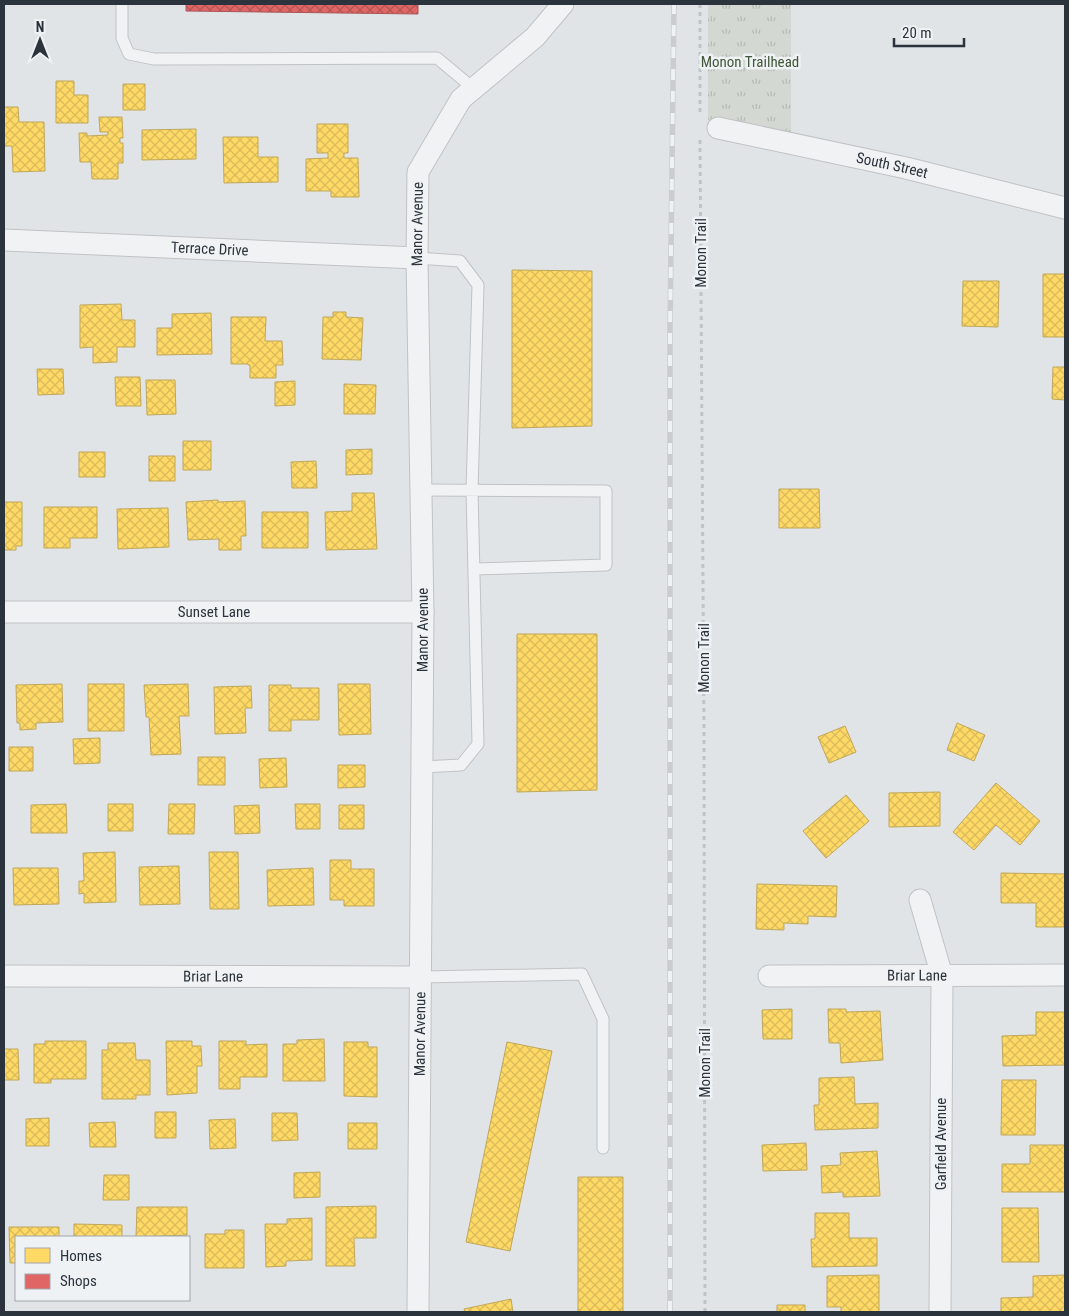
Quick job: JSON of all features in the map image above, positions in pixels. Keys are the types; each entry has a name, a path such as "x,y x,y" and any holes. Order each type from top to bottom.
{"street":[{"name":"Manor Avenue","path":"418,1312 423,612 417,258 418,172 461,99 534,37 564,4"},
{"name":"South Street","path":"706,127 906,168 1065,208"},
{"name":"Terrace Drive","path":"4,240 417,258"},
{"name":"Sunset Lane","path":"4,612 423,612"},
{"name":"Garfield Avenue","path":"920,900 942,976 940,1312"},
{"name":"Briar Lane","path":"769,976 1065,975"},
{"name":"Briar Lane","path":"4,976 420,977"}],"lane":[{"path":"122,4 122,38 129,54 154,59 437,58 473,88"},
{"path":"417,258 460,261 478,285 472,490 478,744 461,766 422,767"},
{"path":"421,490 606,491 606,566 474,568"},
{"path":"420,977 582,974 603,1019 603,1148"}],"path":[{"name":"Monon Trail","path":"700,4 706,127 705,1312"}],"green space":[{"name":"Monon Trailhead","path":"708,4 791,4 791,139 708,120"}],"building: Homes":[{"path":"56,81 74,81 74,95 88,95 88,123 56,123"},
{"path":"123,84 145,84 145,110 123,110"},
{"path":"4,107 18,107 19,122 44,122 45,171 13,172 12,146 4,146"},
{"path":"99,117 122,117 123,138 120,138 120,143 123,143 123,163 118,163 118,179 92,179 91,162 80,162 79,133 87,133 87,136 108,135 108,132 100,132"},
{"path":"317,124 348,124 348,153 344,153 344,158 358,158 359,197 331,197 331,191 306,191 306,159 328,158 328,153 317,153"},
{"path":"196,129 196,159 142,160 142,130"},
{"path":"223,137 258,137 258,157 278,157 278,182 224,183"},
{"path":"512,270 592,271 592,426 512,428"},
{"path":"1043,274 1065,274 1065,337 1043,337"},
{"path":"963,281 999,281 998,327 962,326"},
{"path":"121,304 122,320 135,320 135,347 117,347 117,362 93,363 93,347 80,348 80,305"},
{"path":"333,312 346,312 346,317 363,318 361,360 322,359 323,317 333,317"},
{"path":"211,313 212,354 157,355 157,328 172,328 172,314"},
{"path":"231,317 266,317 265,341 282,341 283,365 276,365 276,378 250,378 250,365 231,364"},
{"path":"1053,367 1065,367 1065,400 1052,399"},
{"path":"37,369 63,369 64,394 38,395"},
{"path":"115,377 140,377 141,406 116,406"},
{"path":"146,380 175,380 176,414 147,415"},
{"path":"295,381 295,405 275,406 275,382"},
{"path":"344,384 376,385 375,414 344,414"},
{"path":"183,441 211,441 211,470 183,470"},
{"path":"372,449 372,474 346,475 346,450"},
{"path":"79,452 105,452 105,477 79,477"},
{"path":"149,456 175,456 175,481 149,481"},
{"path":"316,461 317,488 292,488 291,462"},
{"path":"779,489 819,489 820,528 779,528"},
{"path":"352,493 374,493 377,549 326,550 325,512 352,511"},
{"path":"218,500 218,502 245,501 246,536 241,536 241,550 219,550 219,539 188,540 186,502"},
{"path":"4,502 22,502 22,546 16,546 16,550 4,550"},
{"path":"44,507 97,507 97,538 70,538 70,548 44,548"},
{"path":"168,508 169,547 118,549 117,509"},
{"path":"262,512 308,512 308,548 262,548"},
{"path":"517,634 597,634 597,790 517,792"},
{"path":"62,684 63,722 36,723 36,729 20,730 20,723 17,723 16,685"},
{"path":"88,684 124,684 124,731 88,731"},
{"path":"188,684 189,716 179,716 181,754 151,755 149,717 146,717 144,685"},
{"path":"338,684 370,684 371,734 339,735"},
{"path":"269,685 291,685 291,688 319,688 319,720 291,720 291,731 269,731"},
{"path":"251,686 252,708 245,708 246,733 215,734 214,687"},
{"path":"957,723 985,735 974,761 947,750"},
{"path":"845,726 856,752 829,763 818,737"},
{"path":"100,738 100,763 74,764 73,739"},
{"path":"9,747 33,747 33,771 9,771"},
{"path":"198,757 225,757 225,785 198,785"},
{"path":"286,758 287,787 260,788 259,759"},
{"path":"338,765 365,765 365,787 338,788"},
{"path":"996,783 1040,821 1020,845 996,825 974,850 953,832"},
{"path":"940,792 940,826 889,827 889,793"},
{"path":"846,795 869,821 826,858 803,831"},
{"path":"66,804 67,833 31,833 31,805"},
{"path":"108,804 133,804 133,831 108,831"},
{"path":"169,804 195,804 194,834 168,834"},
{"path":"295,804 320,804 320,829 296,829"},
{"path":"259,805 260,833 235,834 234,806"},
{"path":"339,805 364,805 364,829 339,829"},
{"path":"115,852 116,902 84,903 84,893 79,894 79,881 84,881 83,853"},
{"path":"209,852 238,852 239,909 210,909"},
{"path":"330,860 351,860 351,869 374,869 374,906 344,906 344,900 330,900"},
{"path":"179,866 180,904 140,905 139,867"},
{"path":"13,868 58,868 59,904 14,905"},
{"path":"313,868 314,905 268,906 267,870"},
{"path":"1001,873 1065,874 1064,927 1036,927 1036,903 1001,903"},
{"path":"757,884 837,886 836,917 808,916 808,924 784,923 784,930 756,929"},
{"path":"792,1009 792,1039 763,1039 762,1010"},
{"path":"828,1009 846,1009 846,1012 880,1011 883,1060 841,1063 840,1043 829,1043"},
{"path":"1036,1012 1065,1012 1065,1065 1003,1066 1002,1036 1036,1035"},
{"path":"324,1039 325,1081 283,1081 283,1044 297,1044 297,1040"},
{"path":"45,1041 86,1041 86,1079 51,1079 51,1083 34,1083 34,1044 45,1044"},
{"path":"166,1041 192,1041 192,1046 201,1046 202,1066 197,1066 197,1093 167,1095"},
{"path":"219,1041 246,1041 246,1045 267,1044 267,1077 240,1077 240,1089 219,1089"},
{"path":"344,1042 368,1042 368,1047 377,1047 377,1097 344,1096"},
{"path":"507,1042 552,1051 510,1251 466,1242"},
{"path":"108,1043 135,1043 136,1060 150,1060 150,1095 136,1095 136,1099 102,1099 102,1050 108,1050"},
{"path":"4,1049 18,1049 19,1080 4,1080"},
{"path":"854,1077 855,1104 878,1103 878,1128 815,1130 814,1105 819,1105 819,1078"},
{"path":"1002,1080 1036,1080 1035,1135 1001,1135"},
{"path":"155,1112 176,1112 176,1138 155,1138"},
{"path":"272,1113 297,1113 298,1140 272,1141"},
{"path":"49,1118 49,1146 26,1146 26,1119"},
{"path":"235,1119 236,1148 210,1149 209,1120"},
{"path":"115,1122 116,1147 90,1147 89,1123"},
{"path":"348,1123 377,1123 377,1149 348,1149"},
{"path":"806,1143 807,1170 763,1171 762,1145"},
{"path":"1030,1145 1065,1145 1065,1192 1002,1192 1002,1164 1030,1164"},
{"path":"877,1151 880,1196 843,1197 843,1192 822,1193 821,1166 841,1165 840,1153"},
{"path":"320,1172 320,1197 294,1198 294,1173"},
{"path":"104,1175 129,1175 129,1200 103,1200"},
{"path":"578,1177 623,1177 623,1312 578,1312"},
{"path":"376,1206 376,1238 354,1238 355,1266 326,1266 326,1207"},
{"path":"137,1207 187,1207 187,1235 136,1236"},
{"path":"1002,1208 1038,1208 1039,1262 1002,1262"},
{"path":"815,1213 849,1213 849,1238 877,1238 877,1266 812,1267 811,1239 815,1239"},
{"path":"312,1218 312,1260 286,1261 286,1266 266,1267 265,1224 287,1224 287,1219"},
{"path":"74,1224 122,1225 122,1236 74,1236"},
{"path":"9,1227 59,1227 59,1236 15,1236 15,1263 10,1263"},
{"path":"225,1230 244,1230 244,1268 205,1268 205,1234 225,1234"},
{"path":"879,1275 879,1312 841,1312 841,1307 827,1307 827,1276"},
{"path":"1065,1275 1065,1312 1001,1312 1001,1298 1033,1297 1033,1276"},
{"path":"511,1299 513,1312 465,1312 464,1309"},
{"path":"777,1305 805,1305 805,1312 777,1312"}],"building: Shops":[{"path":"186,4 418,4 418,14 186,11"}],"railway":[{"path":"670,1312 670,330 674,4"}]}
